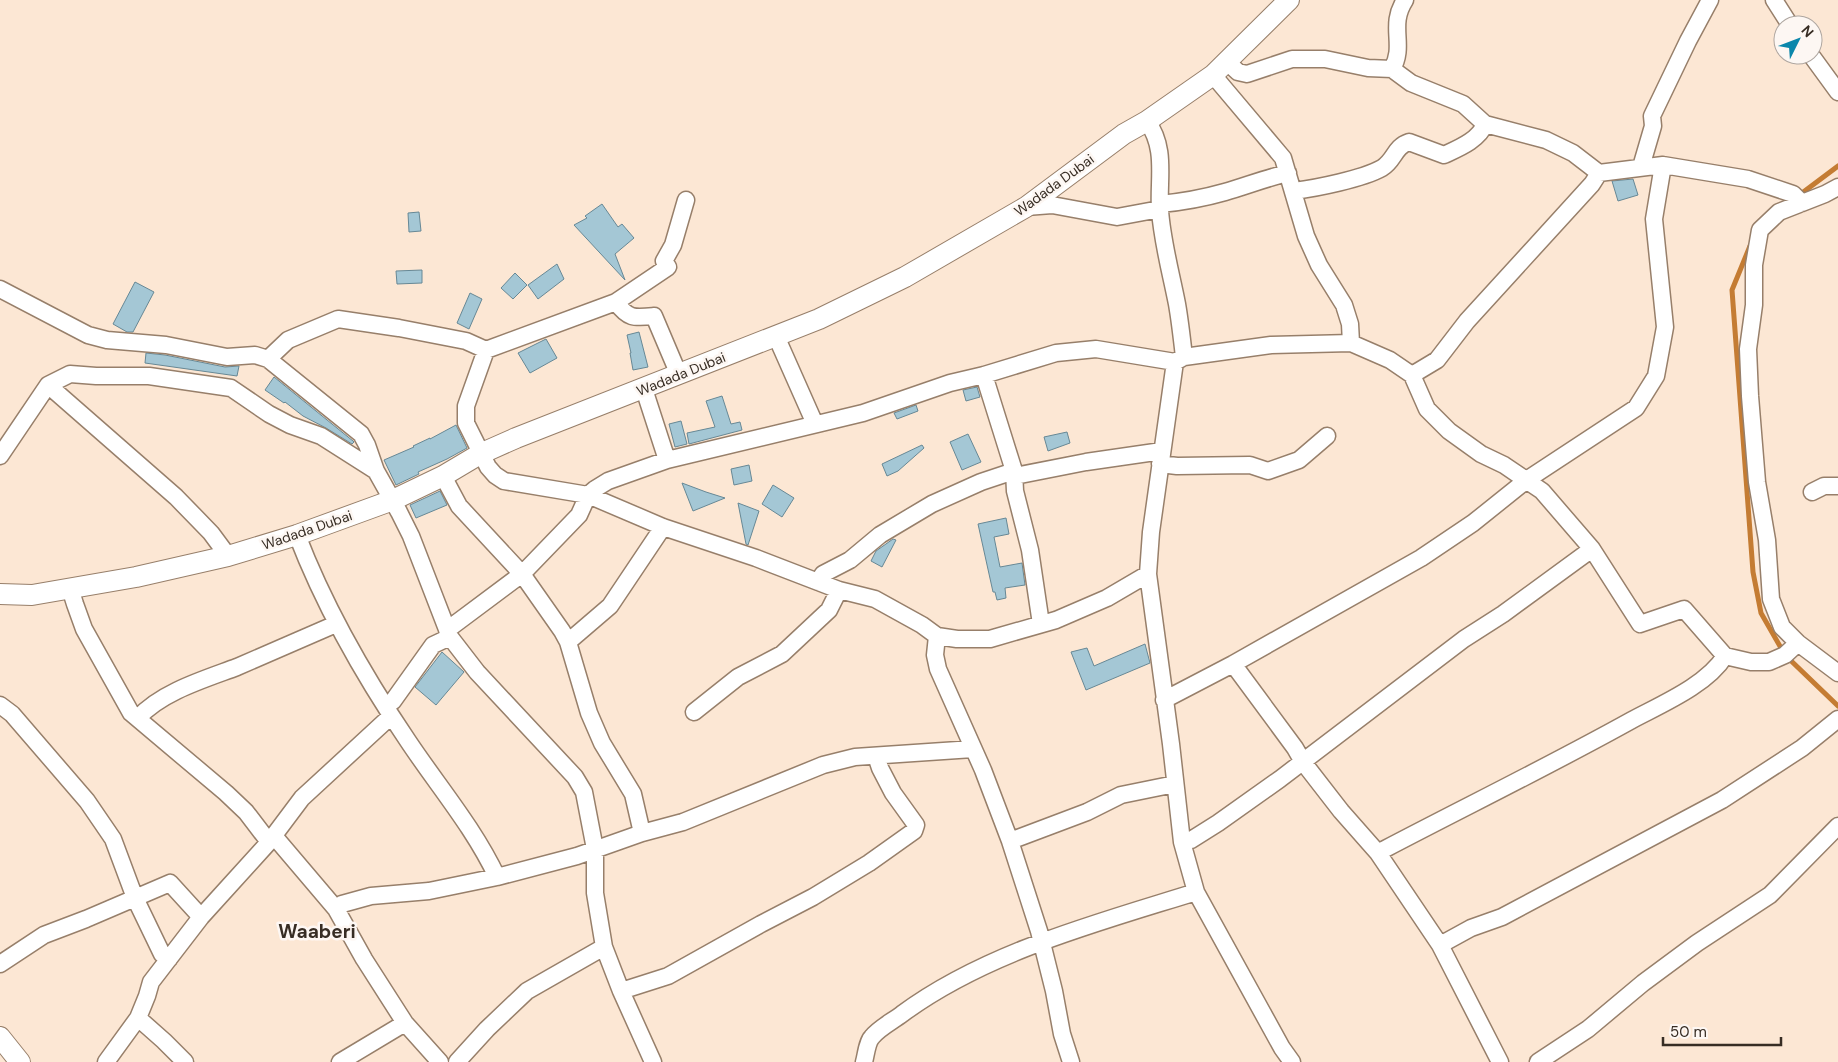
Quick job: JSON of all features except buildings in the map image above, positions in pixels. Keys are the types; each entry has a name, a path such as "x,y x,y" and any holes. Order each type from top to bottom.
{"street":[{"name":"Wadada Dubai","path":"0,594 32,595 136,577 228,556 297,534 393,500 443,476 480,454 516,438 819,319 905,277 1026,207 1124,134 1147,121 1220,68 1290,0"},
{"path":"1392,68 1399,52 1396,32 1399,10 1405,0"},
{"path":"1641,167 1654,126 1652,116 1710,0"},
{"path":"1774,0 1784,15"},
{"path":"1220,68 1247,74 1292,59 1325,59 1368,68 1392,68 1411,83 1463,104 1485,124 1546,140 1573,153 1599,173 1663,165 1748,179 1793,194 1802,203"},
{"path":"1818,65 1838,92"},
{"path":"1220,68 1283,158 1306,236 1319,265 1344,305 1352,335 1350,343"},
{"path":"1147,121 1154,129 1161,157 1160,207 1167,256 1178,306 1180,359 1161,458 1151,532 1148,574 1182,842 1196,892 1282,1048 1292,1062"},
{"path":"1294,191 1370,174 1390,163 1400,145 1409,142 1444,155 1473,139 1482,131 1485,124"},
{"path":"1164,700 1233,664 1421,558 1528,479 1636,408 1656,376 1665,327 1654,219 1663,165"},
{"path":"1026,207 1052,206 1117,217 1198,199 1288,173"},
{"path":"1412,375 1437,360 1468,321 1592,184 1599,173"},
{"path":"1838,187 1779,212 1760,230 1754,265 1754,305 1748,349 1757,482 1767,540 1771,599 1782,627 1798,643 1838,673"},
{"path":"268,358 288,340 338,319 466,341 486,350 616,302 668,267 664,260 673,245 686,200"},
{"path":"0,289 88,335 107,340 166,345 227,357 255,355 268,358 360,434 367,445 376,471 393,500 410,536 448,634 477,672 576,777 584,792 595,849 595,893 604,947 621,991 653,1062"},
{"path":"616,302 624,313 631,316 654,316 679,375"},
{"path":"776,336 814,424"},
{"path":"106,1062 138,1018 151,982 201,917 271,839 302,798 389,711 393,700 433,645 522,574 579,515 588,495 595,488 608,481 666,460 863,413 950,382 984,375 1056,354 1096,349 1180,359 1271,345 1350,343 1390,360 1412,375 1426,409 1449,431 1481,454 1528,479 1542,490 1592,549 1640,624 1684,609 1725,656 1750,662 1769,662 1785,655 1798,643"},
{"path":"486,350 466,406 466,423 480,454 495,476 504,481 588,495 663,527 756,558 839,590 876,599 922,625 937,636 957,639 990,639 1056,620 1107,598 1148,574"},
{"path":"0,456 48,385 70,374 149,376 231,388 269,414 290,425 321,436 376,471"},
{"path":"984,375 1000,429 1011,455 1016,491 1030,550 1041,624"},
{"path":"48,385 176,497 211,533 228,556"},
{"path":"644,389 666,460"},
{"path":"818,582 823,574 850,560 880,535 932,504 981,482 1015,473 1086,462 1161,458 1177,466 1250,465 1268,471 1299,460 1327,436"},
{"path":"443,476 460,506 522,574 568,642 589,713 602,743 633,794 642,833"},
{"path":"1812,492 1824,486 1838,486"},
{"path":"568,642 610,606 663,527"},
{"path":"297,534 336,624 389,711 465,822 497,878"},
{"path":"1182,842 1191,840 1218,823 1303,762 1464,639 1503,614 1592,549"},
{"path":"70,588 84,629 131,712 246,812 336,908 364,959 405,1024 440,1062"},
{"path":"694,712 738,678 782,654 829,610 839,590"},
{"path":"138,718 160,700 203,678 234,668 336,624"},
{"path":"937,636 935,655 938,669 1010,841 1041,942 1054,991 1062,1034 1071,1062"},
{"path":"1378,854 1384,848 1587,745 1686,691 1719,666 1725,656"},
{"path":"1233,664 1295,748 1303,762 1341,811 1378,854 1440,945 1500,1062"},
{"path":"0,705 12,714 87,801 113,839 135,898 162,954 169,959"},
{"path":"1440,945 1470,928 1502,917 1722,800 1802,748 1838,718"},
{"path":"336,908 342,904 371,896 429,891 497,878 577,856 642,833 683,822 824,765 855,757 973,749"},
{"path":"621,991 668,976 813,897 869,863 914,830 916,825 893,793 876,756"},
{"path":"1010,841 1087,812 1122,795 1175,784"},
{"path":"1538,1062 1588,1029 1643,983 1696,943 1770,895 1838,826"},
{"path":"0,964 44,935 86,920 170,883 201,917"},
{"path":"864,1062 871,1037 914,1005 946,986 1041,942 1196,892"},
{"path":"458,1062 486,1029 527,991 604,947"},
{"path":"138,1018 185,1062"},
{"path":"340,1062 405,1024"},
{"path":"0,1037 20,1062"}],"waterway":[{"path":"1798,196 1838,166"},
{"path":"1750,246 1732,290 1753,572 1761,613 1785,655 1838,706"}],"district":[{"name":"Waaberi","path":"317,931"}]}
